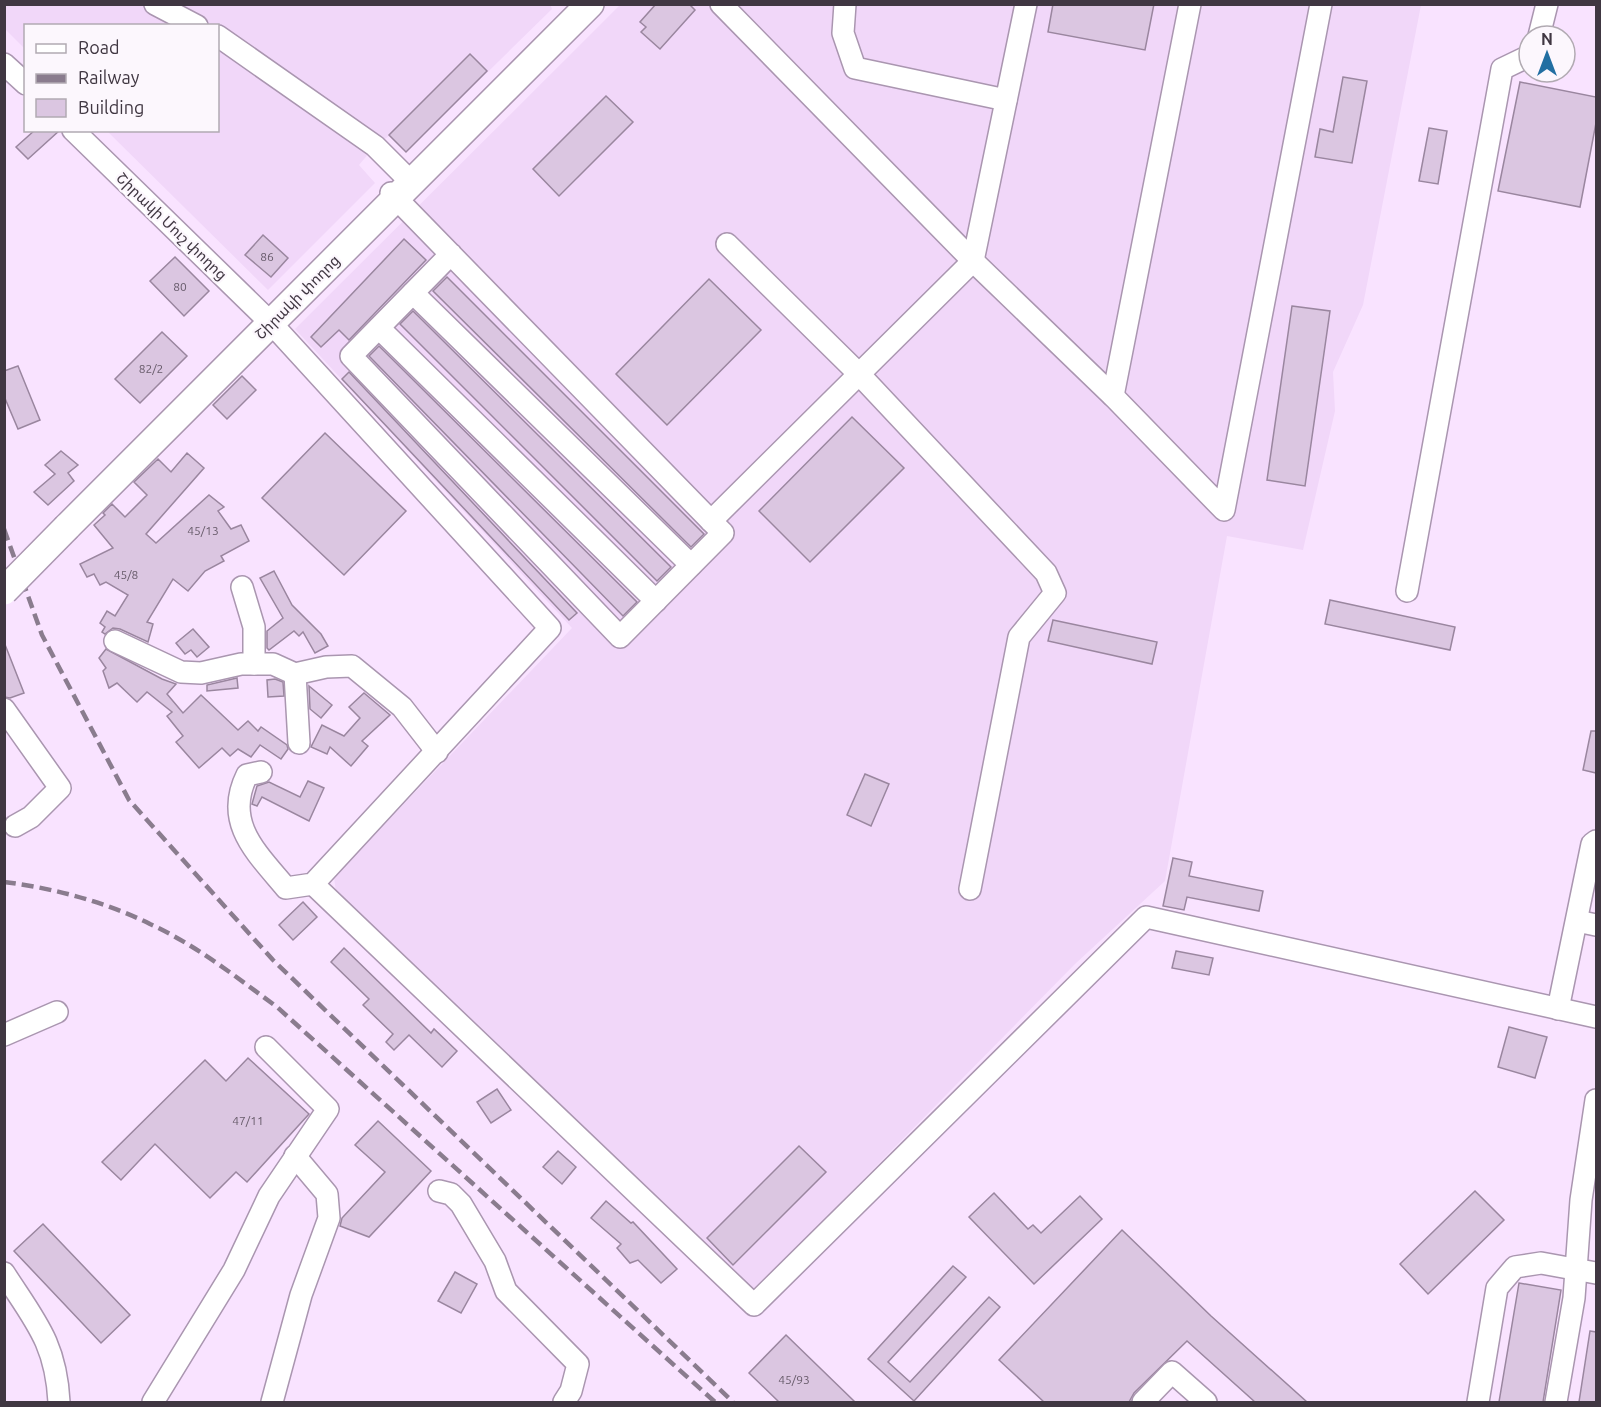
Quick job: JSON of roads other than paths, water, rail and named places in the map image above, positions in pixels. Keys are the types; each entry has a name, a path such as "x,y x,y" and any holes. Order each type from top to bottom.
{"main road":[{"name":"Շիրակի փողոց","path":"401,188 579,4"},
{"name":"Շիրակի փողոց","path":"4,580 65,524 401,188 591,4"},
{"name":"Շիրակի փողոց","path":"4,591 65,524"}],"street":[{"path":"155,4 193,24"},
{"path":"721,4 973,261 1113,396 1224,510 1322,4"},
{"path":"845,4 843,33 855,68 1006,100"},
{"path":"711,521 973,261 1026,4"},
{"path":"1113,396 1190,4"},
{"path":"1542,24 1547,4"},
{"path":"219,37 375,146 401,188 451,254 723,533 620,637 351,356 451,254"},
{"path":"1407,591 1502,69 1517,62"},
{"path":"4,64 24,82"},
{"name":"Շիրակի Մուշ փողոց","path":"75,132 269,320 550,628 437,752"},
{"path":"727,244 859,374 1046,573 1055,593 1020,637 970,889"},
{"path":"413,293 692,565"},
{"path":"379,328 656,601"},
{"path":"242,587 254,627 254,664"},
{"path":"115,641 181,672 201,673 241,664 273,664 295,675 326,666 352,666 402,707 437,752 313,884 286,888 252,847 237,815 240,789 247,776 261,772"},
{"path":"295,675 299,743"},
{"path":"4,709 60,788 31,817 15,826"},
{"path":"1558,1009 1587,923 1592,844 1596,841"},
{"path":"313,884 754,1305 1146,917 1596,1017"},
{"path":"4,1035 57,1012"},
{"path":"153,1402 234,1270 269,1196 328,1109 266,1047"},
{"path":"1557,1402 1574,1298 1586,1271 1596,1100"},
{"path":"272,1402 301,1295 329,1218 327,1194 295,1156"},
{"path":"439,1191 452,1194 461,1204 495,1261 506,1291 578,1364 571,1391 564,1402"},
{"path":"1478,1402 1497,1288 1515,1267 1541,1263 1586,1271"},
{"path":"4,1273 47,1339 58,1378 59,1402"},
{"path":"1143,1402 1172,1372 1206,1402"}],"railway":[{"path":"4,529 42,635 129,800 273,960 733,1402"},
{"path":"4,882 79,897 133,916 167,932 246,984 277,1007 715,1402"}]}
